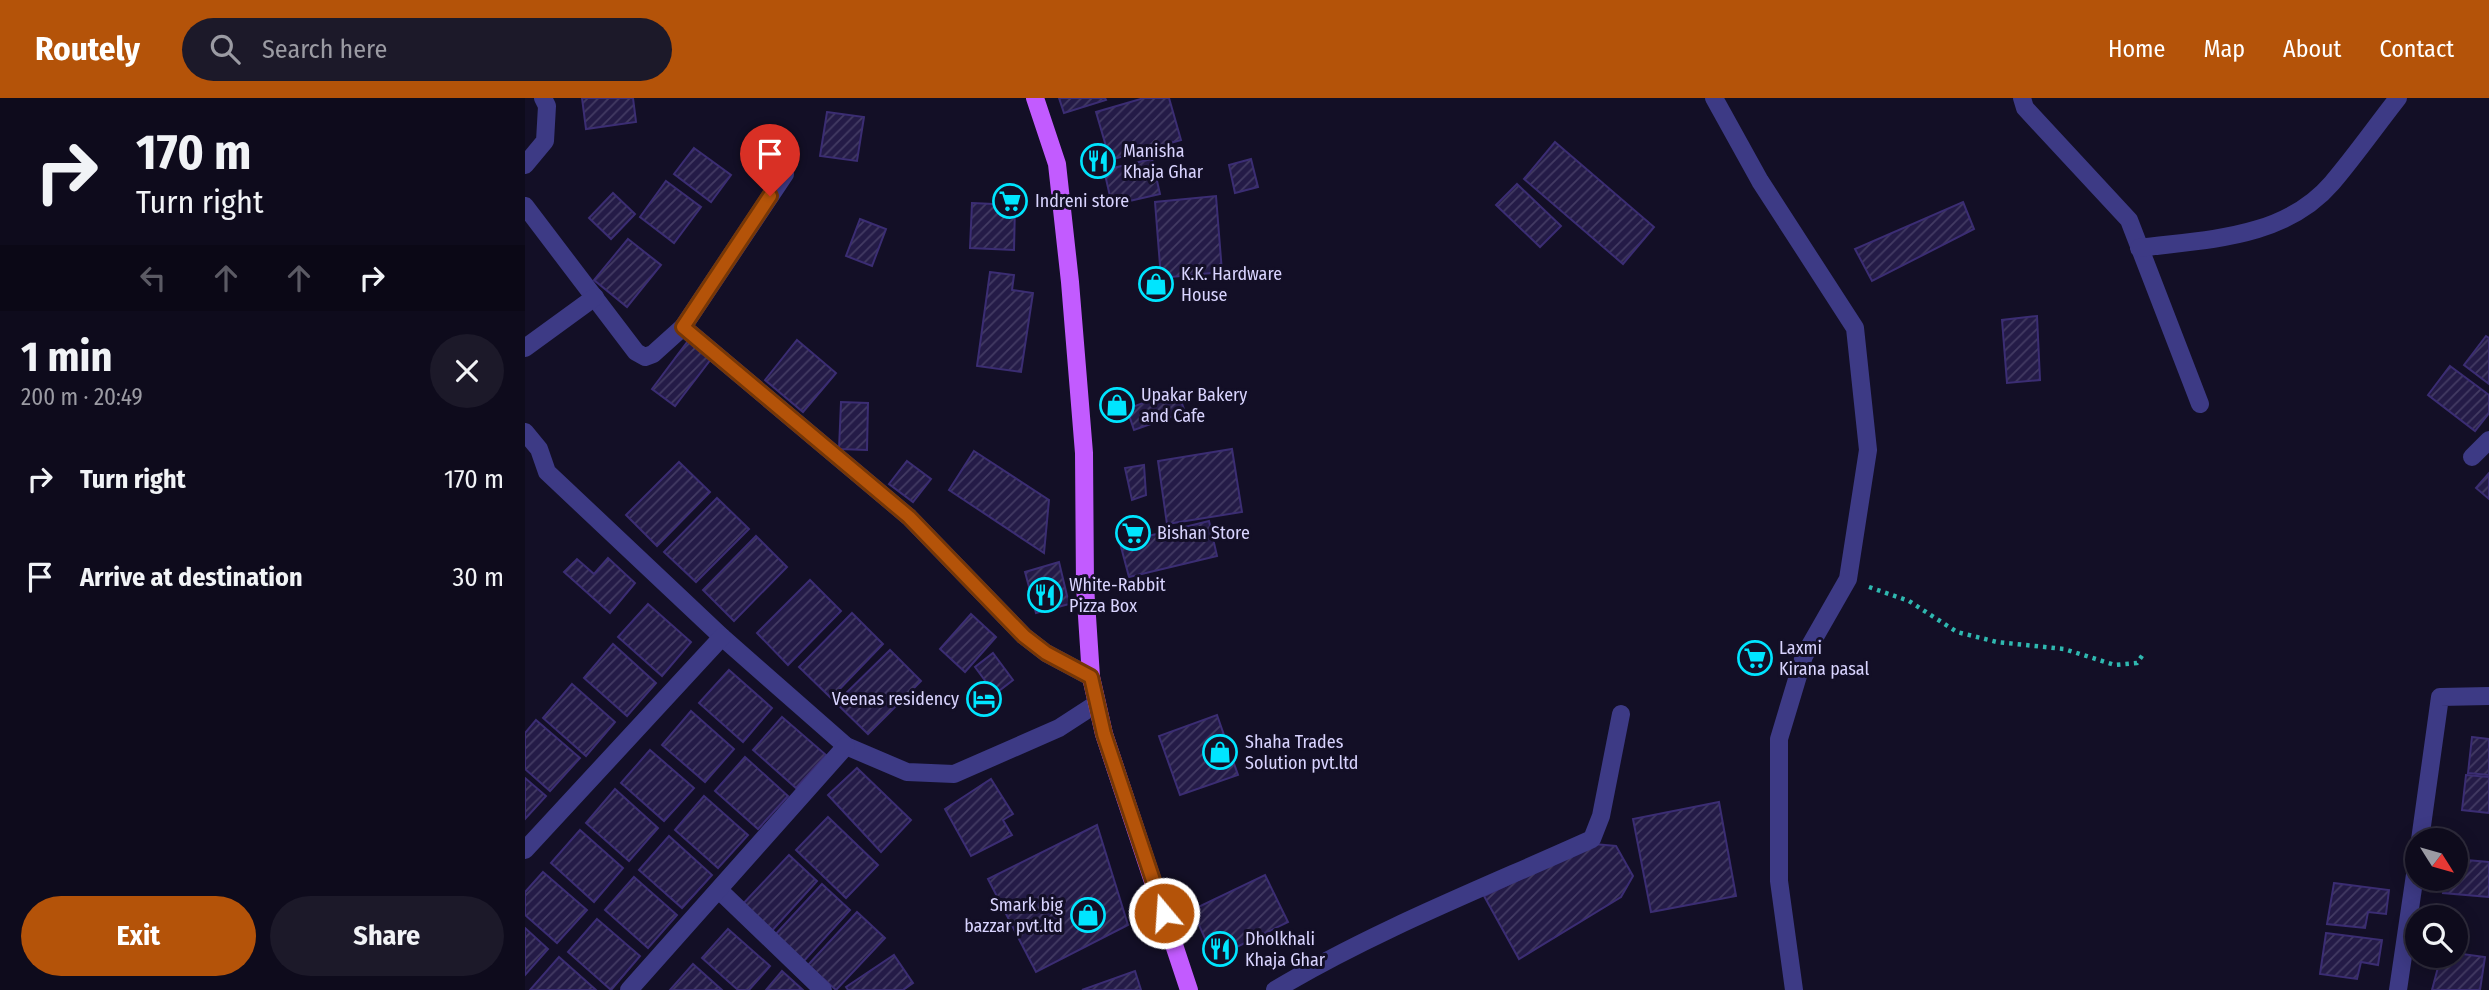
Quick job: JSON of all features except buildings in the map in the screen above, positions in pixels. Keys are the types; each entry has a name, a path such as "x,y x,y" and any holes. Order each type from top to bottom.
{"main road":[{"path":"1035,98 1057,164 1070,282 1084,453 1085,586 1091,677 1096,704 1189,990"}],"street":[{"path":"525,164 545,141 547,106 543,98"},
{"path":"1714,98 1760,181 1855,328 1868,450 1849,579 1804,656 1779,739 1779,881 1794,990"},
{"path":"2022,98 2025,107 2129,220 2200,404"},
{"path":"2139,248 2252,232 2298,212 2331,185 2398,98"},
{"path":"525,206 636,352 645,357 653,354 683,327 785,174"},
{"path":"525,348 595,297"},
{"path":"683,327 909,517 1024,636 1046,653 1091,677"},
{"path":"525,432 539,449 547,472 722,637 846,746 907,772 954,774 1059,728 1096,704"},
{"path":"2472,457 2489,440"},
{"path":"525,850 722,637"},
{"path":"2422,828 2440,697 2489,696"},
{"path":"1275,990 1306,971 1402,924 1593,839 1601,816 1621,715"},
{"path":"629,990 846,746"},
{"path":"719,890 823,990"},
{"path":"2398,990 2413,891"}],"path":[{"path":"1849,579 1909,601 1958,632 1997,642 2064,649 2115,666 2137,663 2144,653"}],"place":[{"name":"Manisha Khaja Ghar","path":"1098,161"},
{"name":"Indreni store","path":"1010,201"},
{"name":"K.K. Hardware House","path":"1156,284"},
{"name":"Upakar Bakery and Cafe","path":"1117,405"},
{"name":"Bishan Store","path":"1133,533"},
{"name":"White-Rabbit Pizza Box","path":"1045,595"},
{"name":"Laxmi Kirana pasal","path":"1755,658"},
{"name":"Veenas residency","path":"984,699"},
{"name":"Shaha Trades Solution pvt.ltd","path":"1220,752"},
{"name":"Smark big bazzar pvt.ltd","path":"1088,915"},
{"name":"Dholkhali Khaja Ghar","path":"1220,949"}],"route":[{"path":"770,196 683,327 909,517 1024,636 1046,653 1091,677 1104,734 1164,913"}]}
